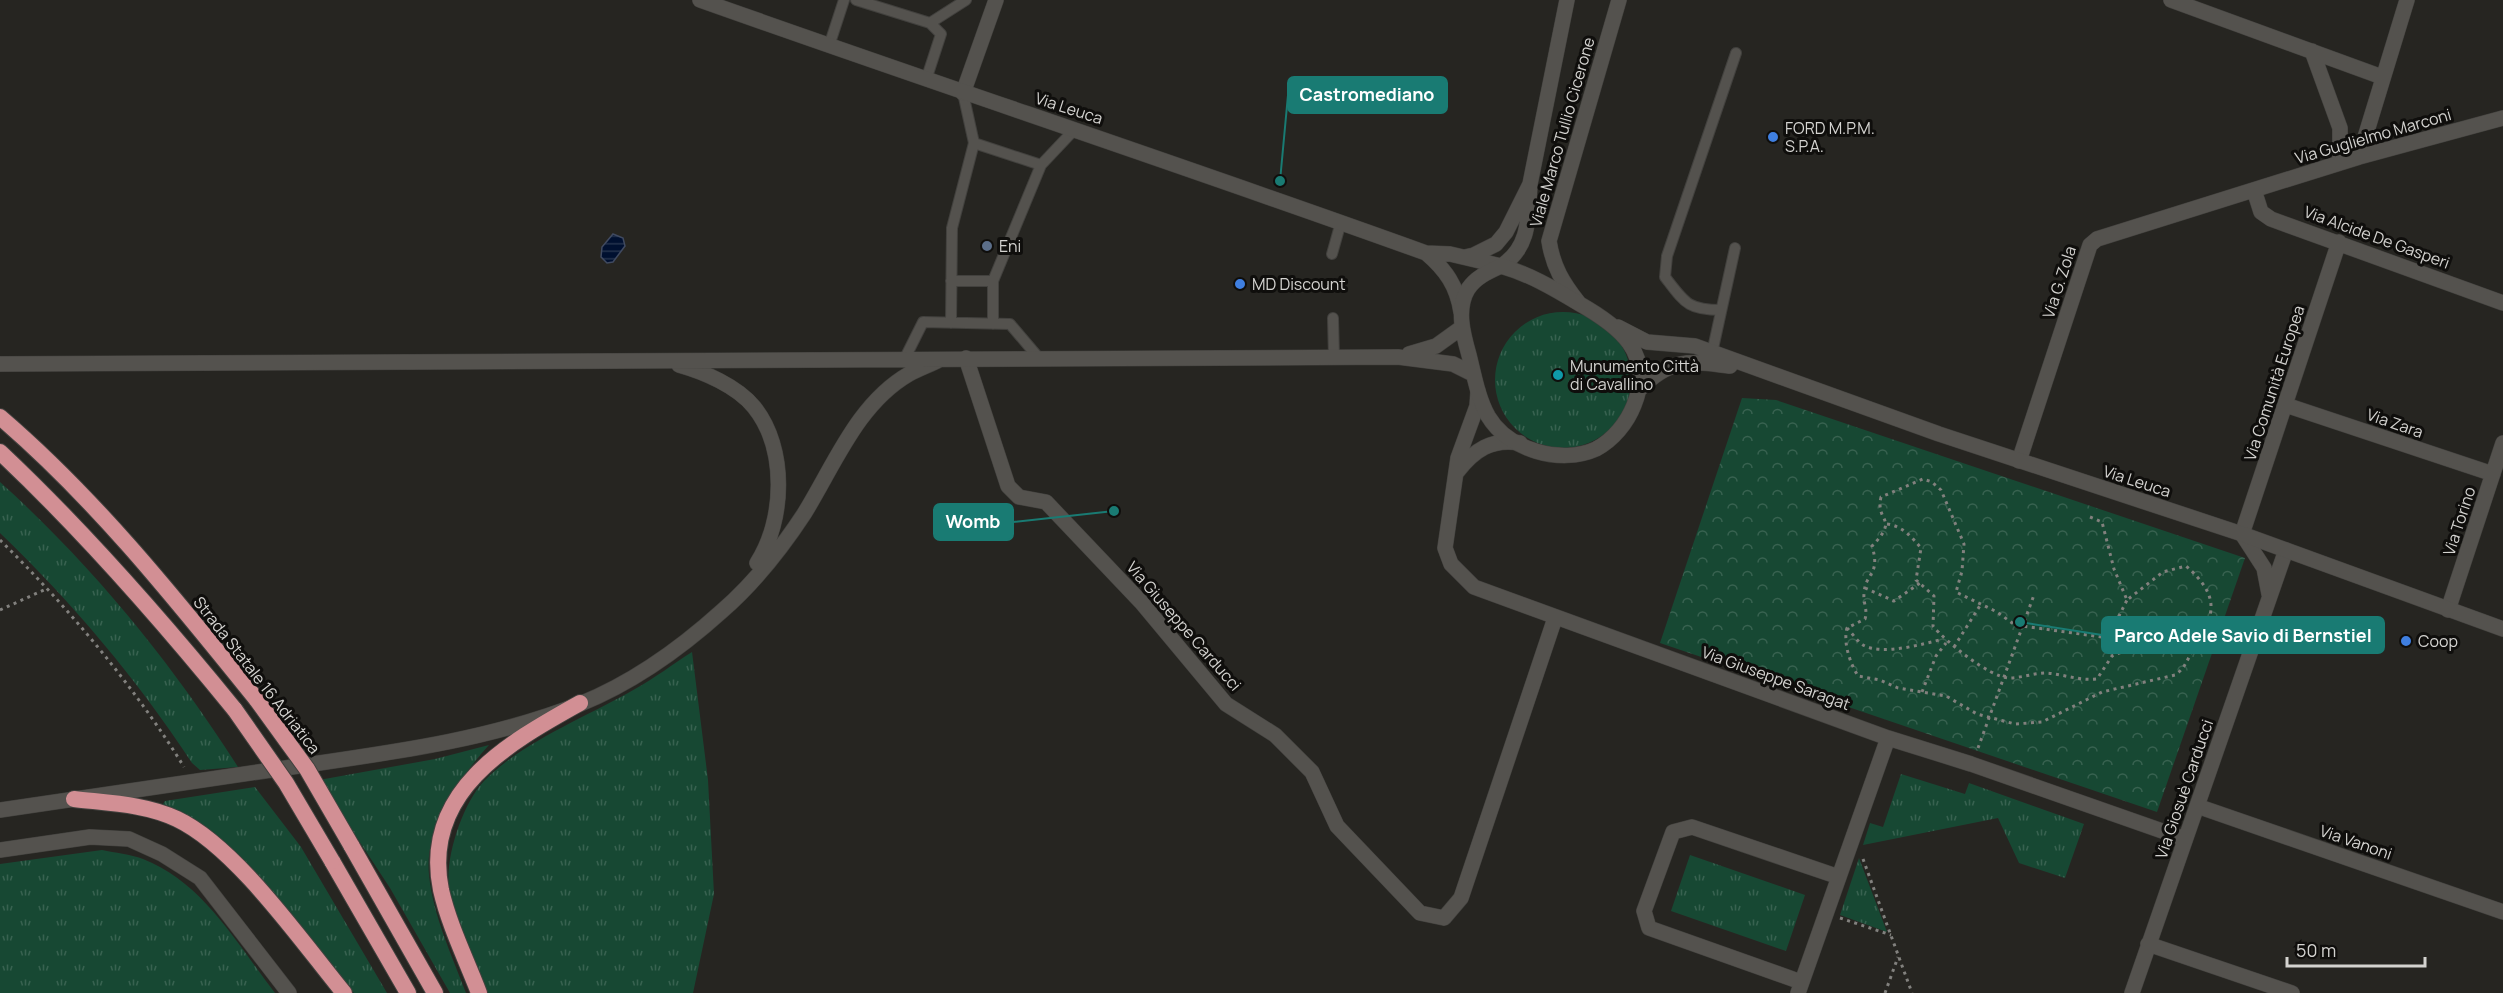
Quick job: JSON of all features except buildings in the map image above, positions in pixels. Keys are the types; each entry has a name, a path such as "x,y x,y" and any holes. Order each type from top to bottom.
{"highway":[{"name":"Strada Statale 16 Adriatica","path":"0,417 16,430 98,513 171,595 257,700 307,769 435,993"},
{"path":"0,452 52,500 153,609 234,710 286,783 408,993"},
{"path":"479,993 448,917 441,889 437,861 447,819 458,796 491,758 521,736 580,704"},
{"path":"74,799 155,810 178,819 200,833 230,858 344,993"}],"street":[{"name":"Via Leuca","path":"700,0 1426,253 1464,257 1501,266"},
{"path":"963,93 996,0"},
{"name":"Viale Marco Tullio Cicerone","path":"1464,257 1474,255 1496,244 1506,232 1530,184 1567,0"},
{"name":"Viale Marco Tullio Cicerone","path":"1578,303 1561,281 1552,261 1549,241 1619,0"},
{"path":"2171,0 2382,77"},
{"path":"2359,157 2407,0"},
{"path":"2312,51 2340,128 2340,163"},
{"name":"Via Guglielmo Marconi","path":"2254,190 2359,157 2503,118"},
{"path":"1501,266 1530,275 1618,327 1639,364 1640,390 1619,430 1604,445 1580,456 1544,455 1522,444 1497,428 1488,416 1473,374 1461,320 1466,292 1474,280 1513,258 1521,246 1527,230 1530,184"},
{"name":"Via Alcide De Gasperi","path":"2254,190 2261,212 2271,219 2503,303"},
{"name":"Via G. Zola","path":"2019,461 2090,245 2097,239 2254,190"},
{"name":"Via Comunità Europea","path":"2242,534 2339,242"},
{"name":"Via Leuca","path":"1426,253 1440,265 1458,291 1461,320"},
{"path":"1398,357 1436,346 1461,320"},
{"name":"Via Leuca","path":"1618,327 1647,342 1682,344 1712,353 2019,461 2242,534 2503,629"},
{"path":"0,364 1038,357 1398,357 1453,364 1473,374"},
{"name":"Via Giuseppe Carducci","path":"966,358 1008,486 1019,497 1046,502 1141,602 1226,704 1275,735 1312,772 1337,826 1420,913 1444,918 1461,898 1556,618"},
{"path":"661,359 696,369 730,388 754,406 775,452 778,489 767,548 726,608"},
{"path":"0,810 414,749 506,727 580,704 651,666 681,646 726,608 780,549 804,514 855,427 871,406 907,375 941,359"},
{"name":"Via Leuca","path":"1640,390 1653,376 1676,363 1702,363 1758,370"},
{"name":"Via Giuseppe Saragat","path":"1478,391 1477,406 1458,458 1445,532 1445,548 1451,564 1474,587 1888,738 1971,764 2185,839"},
{"name":"Via Zara","path":"2286,405 2493,474"},
{"path":"1455,475 1473,454 1492,442 1506,441 1522,444"},
{"name":"Via Torino","path":"2448,610 2503,442"},
{"path":"2242,534 2264,568 2270,597"},
{"name":"Via Giosuè Carducci","path":"2132,993 2286,550"},
{"path":"1839,877 1692,827 1673,832 1644,911 1649,928 1799,988 1839,877 1888,738"},
{"name":"Via Vanoni","path":"2197,806 2503,912"},
{"path":"0,850 90,837 129,839 162,854 200,878 289,993"},
{"path":"2148,944 2292,993"}],"lane":[{"path":"829,46 844,0"},
{"path":"856,0 930,23 941,34 926,80"},
{"path":"930,23 966,0"},
{"path":"1721,310 1698,310 1681,297 1665,277 1666,256 1736,53"},
{"path":"951,323 952,228 974,143 963,93"},
{"path":"993,324 993,281 1041,165 1075,129"},
{"path":"974,143 1041,165"},
{"path":"1332,254 1341,222"},
{"path":"1712,353 1735,248"},
{"path":"951,281 993,281"},
{"path":"1333,318 1334,357"},
{"path":"906,358 924,322 1010,324 1038,357"}],"path":[{"path":"1923,480 1932,482 1941,490 1964,544 1962,571 1956,592 2015,625 2102,637 2115,624 2127,600 2163,572 2186,566 2194,574 2211,602 2212,612 2208,625 2183,669 2175,675 2102,692 2042,722 2015,724 1977,714 1946,696 1898,688 1880,680 1858,676 1852,667 1845,635 1846,628 1865,619 1865,588 1875,570 1876,558 1872,546 1886,532 1887,524 1879,506 1881,497 1923,480"},
{"path":"2090,517 2102,522 2114,569 2127,600"},
{"path":"1887,524 1896,525 1911,536 1921,548 1916,580 1934,596 1933,626 1946,643 2004,677 2045,673 2085,680 2097,679 2112,656 2134,647 2149,627 2161,621 2208,625"},
{"path":"0,540 46,589 114,670 173,749 193,781"},
{"path":"1865,588 1894,601 1920,583"},
{"path":"0,610 46,589"},
{"path":"1971,764 2034,595"},
{"path":"1954,647 1981,604"},
{"path":"1846,628 1862,645 1873,649 1908,648 1943,639"},
{"path":"1922,692 1936,656 1946,643"},
{"path":"1852,840 1860,850 1912,993"},
{"path":"1838,917 1891,934"},
{"path":"1885,993 1898,955"}],"green space":[{"path":"1563,312 1589,317 1611,332 1626,354 1631,380 1626,406 1611,428 1589,443 1563,448 1537,443 1515,428 1500,406 1495,380 1500,354 1515,332 1537,317"},
{"path":"1742,398 1776,400 2245,558 2157,812 1660,643"},
{"path":"0,482 67,547 129,617 186,690 238,767 200,770 192,763 149,701 102,642 53,586 0,533"},
{"path":"692,652 708,780 714,894 693,993 488,993 459,928 451,901 448,875 457,831 476,791 484,781 517,754 556,730 642,685"},
{"path":"489,745 467,772 446,804 432,839 429,857 429,875 434,905 466,993 450,993 390,888 319,780 435,759"},
{"path":"1901,774 1965,794 1969,783 2084,824 2065,878 2019,863 1998,818 1863,845 1870,823 1883,827"},
{"path":"255,787 301,847 387,993 354,993 229,849 163,804 165,801"},
{"path":"102,850 143,859 164,869 184,883 217,916 275,993 0,993 0,864"},
{"path":"1690,855 1805,895 1786,951 1671,911"},
{"path":"1859,858 1887,932 1840,915"}],"water":[{"path":"613,234 623,238 625,246 613,262 607,263 601,257 602,247"}],"place":[{"name":"FORD M.P.M. S.P.A.","path":"1773,137"},
{"name":"Castromediano","path":"1280,181"},
{"name":"Eni","path":"987,246"},
{"name":"MD Discount","path":"1240,284"},
{"name":"Munumento Città di Cavallino","path":"1558,375"},
{"name":"Womb","path":"1114,511"},
{"name":"Parco Adele Savio di Bernstiel","path":"2020,622"},
{"name":"Coop","path":"2406,641"}]}
